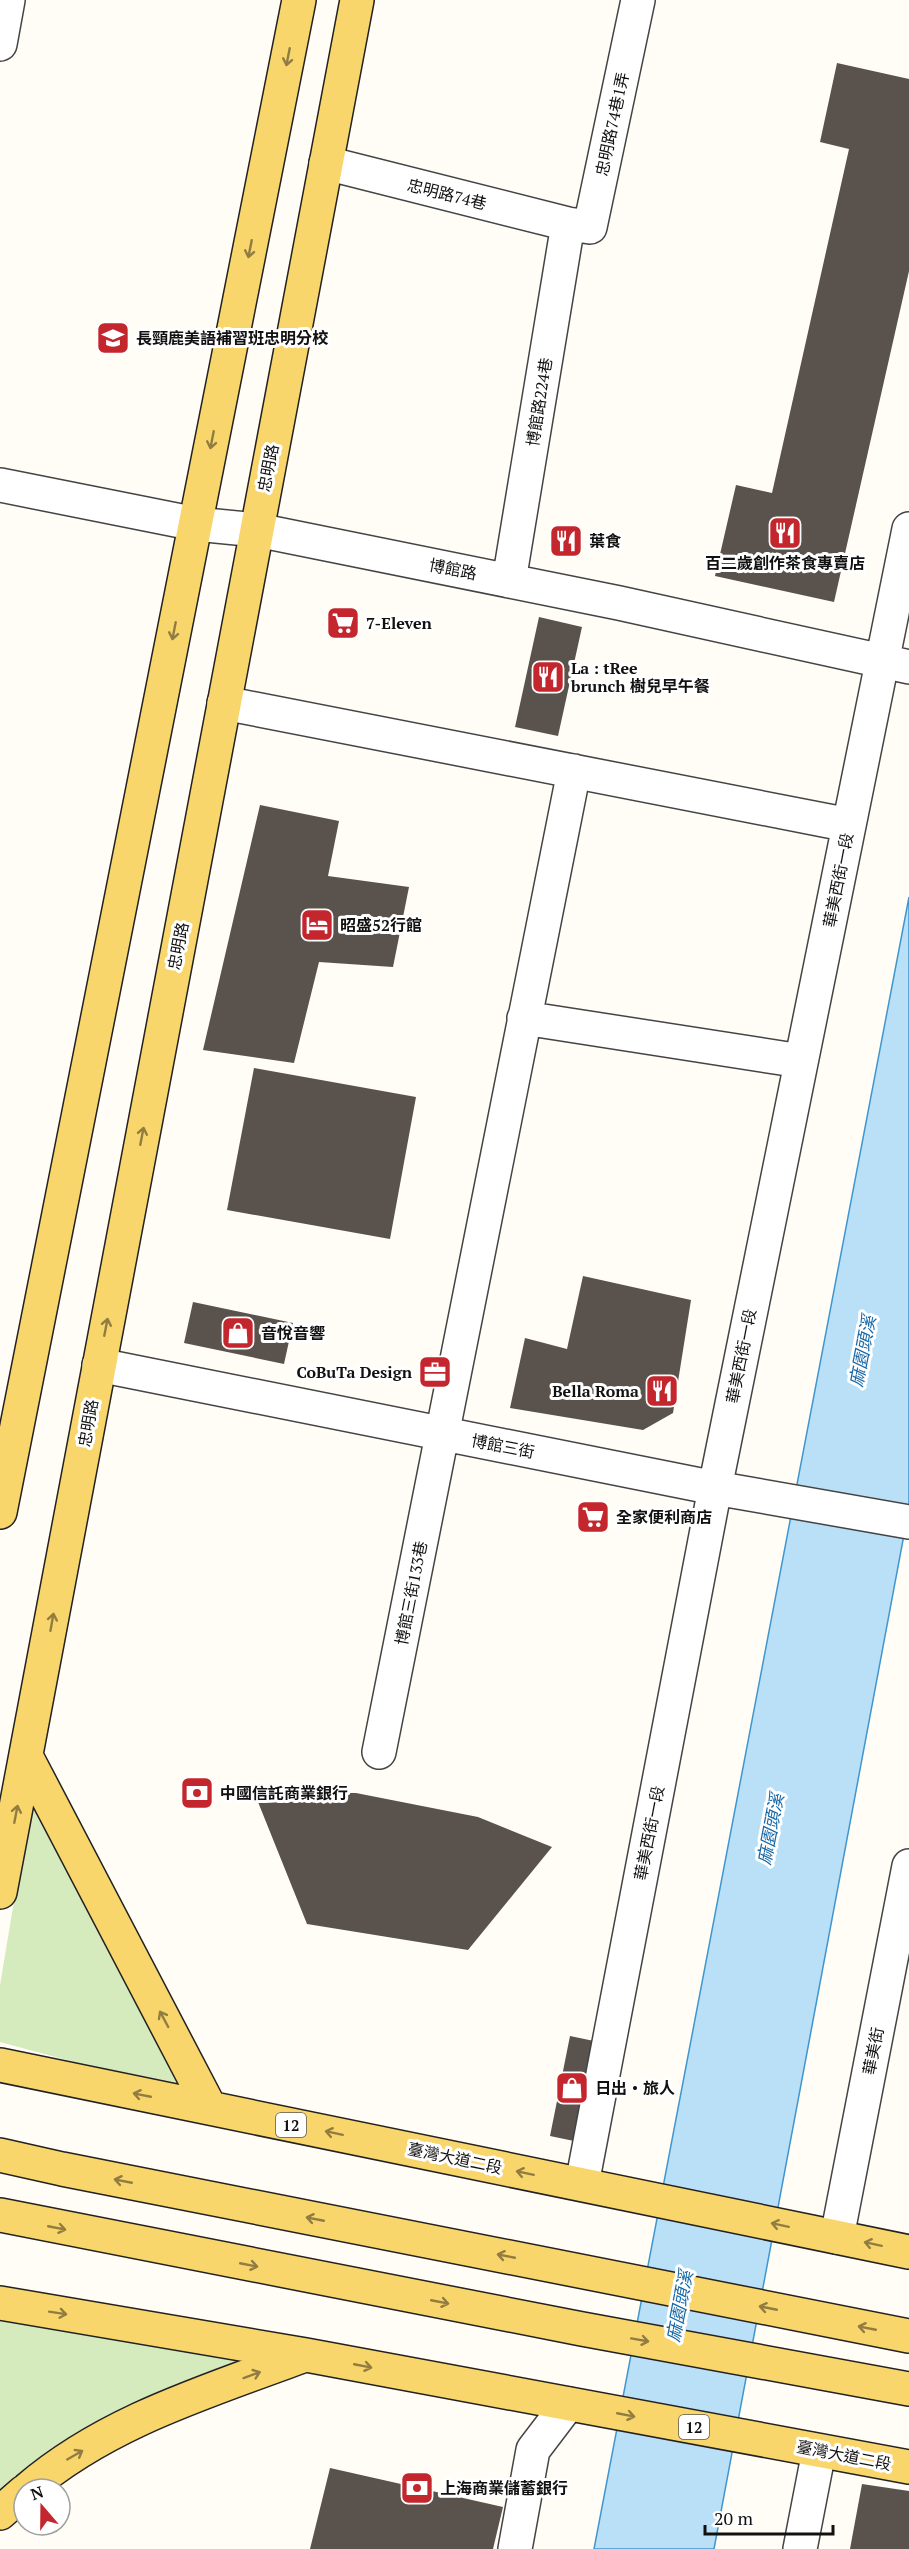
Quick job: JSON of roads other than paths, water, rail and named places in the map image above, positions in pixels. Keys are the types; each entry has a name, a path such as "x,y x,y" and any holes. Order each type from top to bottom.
{"main road":[{"path":"0,1512 299,0"},
{"name":"忠明路","path":"0,1892 357,0"},
{"path":"27,1758 210,2108"},
{"name":"臺灣大道二段","path":"0,2065 909,2252"},
{"path":"0,2155 909,2336"},
{"path":"0,2215 582,2329 909,2389"},
{"name":"臺灣大道二段","path":"0,2303 306,2355 909,2467"},
{"path":"42,2477 53,2467 141,2416 306,2355"},
{"path":"0,2513 12,2502"}],"street":[{"path":"0,44 8,0"},
{"name":"忠明路74巷1弄","path":"568,224 590,227 638,0"},
{"name":"忠明路74巷","path":"326,163 568,224"},
{"name":"博館路224巷","path":"509,581 568,224"},
{"name":"博館路","path":"0,485 196,524 257,530 509,581 898,665"},
{"name":"華美西街一段","path":"582,2184 727,1489 801,1061 849,825 898,665 909,529"},
{"path":"224,703 849,825"},
{"name":"博館三街133巷","path":"379,1752 574,771"},
{"path":"524,1018 801,1061"},
{"name":"博館三街","path":"99,1365 442,1434 909,1522"},
{"name":"華美街","path":"837,2237 909,1866"},
{"path":"515,2549 533,2450 568,2404"},
{"path":"800,2549 819,2451"}],"water":[{"name":"麻園頭溪","path":"909,897 909,1508 714,2549 594,2549"}],"place":[{"name":"長頸鹿美語補習班忠明分校","path":"113,338"},
{"name":"百二歲創作茶食專賣店","path":"785,533"},
{"name":"葉食","path":"566,541"},
{"name":"7-Eleven","path":"343,623"},
{"name":"La : tRee brunch 樹兒早午餐","path":"548,677"},
{"name":"昭盛52行館","path":"317,925"},
{"name":"音悅音響","path":"238,1333"},
{"name":"CoBuTa Design","path":"435,1372"},
{"name":"Bella Roma","path":"662,1391"},
{"name":"全家便利商店","path":"593,1517"},
{"name":"中國信託商業銀行","path":"197,1793"},
{"name":"日出‧旅人","path":"572,2088"},
{"name":"上海商業儲蓄銀行","path":"417,2488"}]}
